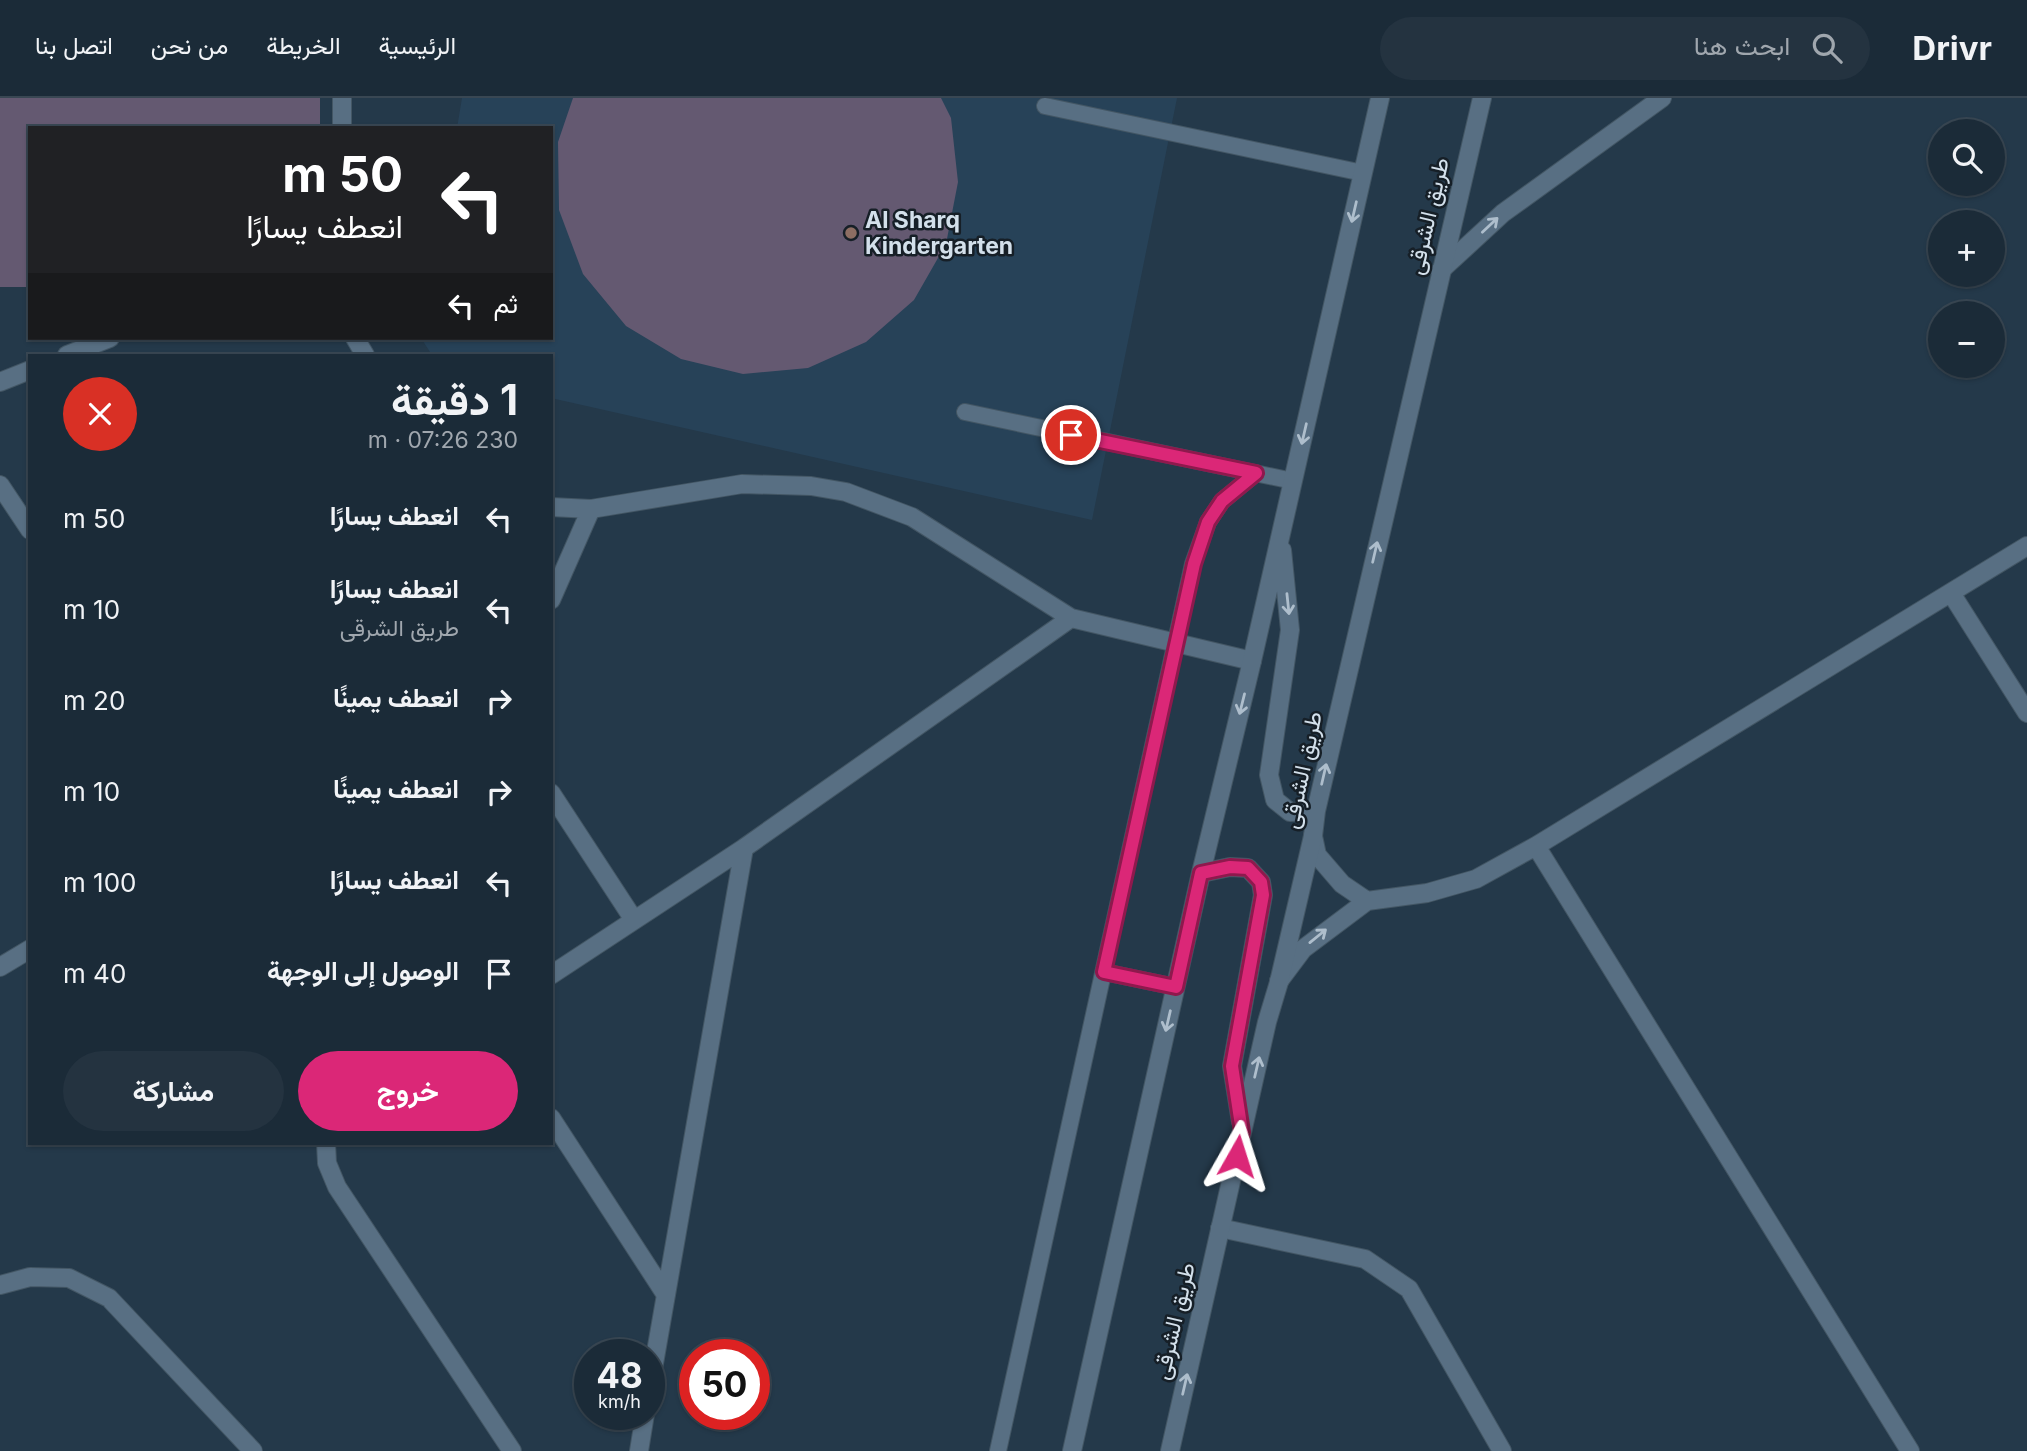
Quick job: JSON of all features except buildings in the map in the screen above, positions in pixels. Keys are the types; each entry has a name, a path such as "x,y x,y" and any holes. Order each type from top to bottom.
{"street":[{"path":"342,98 342,126"},
{"path":"1072,1451 1201,873 1380,98"},
{"name":"طريق الشرقى","path":"1170,1451 1482,98"},
{"path":"1440,271 1503,213 1662,98"},
{"path":"70,354 105,340"},
{"path":"0,382 28,371"},
{"path":"553,508 591,509 742,484 811,486 846,492 912,517 1071,618 1252,661"},
{"path":"0,485 28,527"},
{"path":"553,595 591,509"},
{"path":"1280,536 1290,630 1269,775 1275,800 1290,812 1316,811"},
{"path":"1279,982 1303,949 1367,901 1427,893 1476,879 1536,846 2027,546"},
{"path":"1951,593 2027,713"},
{"path":"553,974 744,848 1071,618"},
{"path":"553,796 634,920"},
{"path":"1313,836 1317,855 1342,884 1367,901"},
{"path":"1536,846 1910,1451"},
{"path":"658,1339 744,848"},
{"path":"1201,873 1230,867 1248,868 1261,882 1263,895 1232,1066 1242,1132"},
{"path":"0,967 28,950"},
{"path":"553,1121 666,1295"},
{"path":"326,1145 327,1163 337,1187 512,1451"},
{"path":"1220,1228 1364,1259 1409,1289 1503,1451"},
{"path":"0,1285 30,1277 69,1278 109,1298 253,1451"},
{"path":"639,1451 642,1430"}],"lane":[{"path":"1045,106 1363,173"},
{"path":"965,412 1293,481"},
{"path":"998,1451 1194,564 1208,522 1222,501 1256,473"},
{"path":"1104,972 1176,987"}],"shaded area":[{"name":"Al Sharq Kindergarten","path":"462,98 1177,98 1092,520 553,398 553,354 431,354 422,340 553,340 553,126 457,126"}],"place":[{"name":"Al Sharq Kindergarten","path":"851,233"}],"route":[{"path":"1071,435 1256,473 1222,501 1208,522 1194,564 1104,972 1176,987 1201,873 1230,867 1248,868 1261,882 1263,895 1232,1066 1242,1132 1237,1156"}]}
